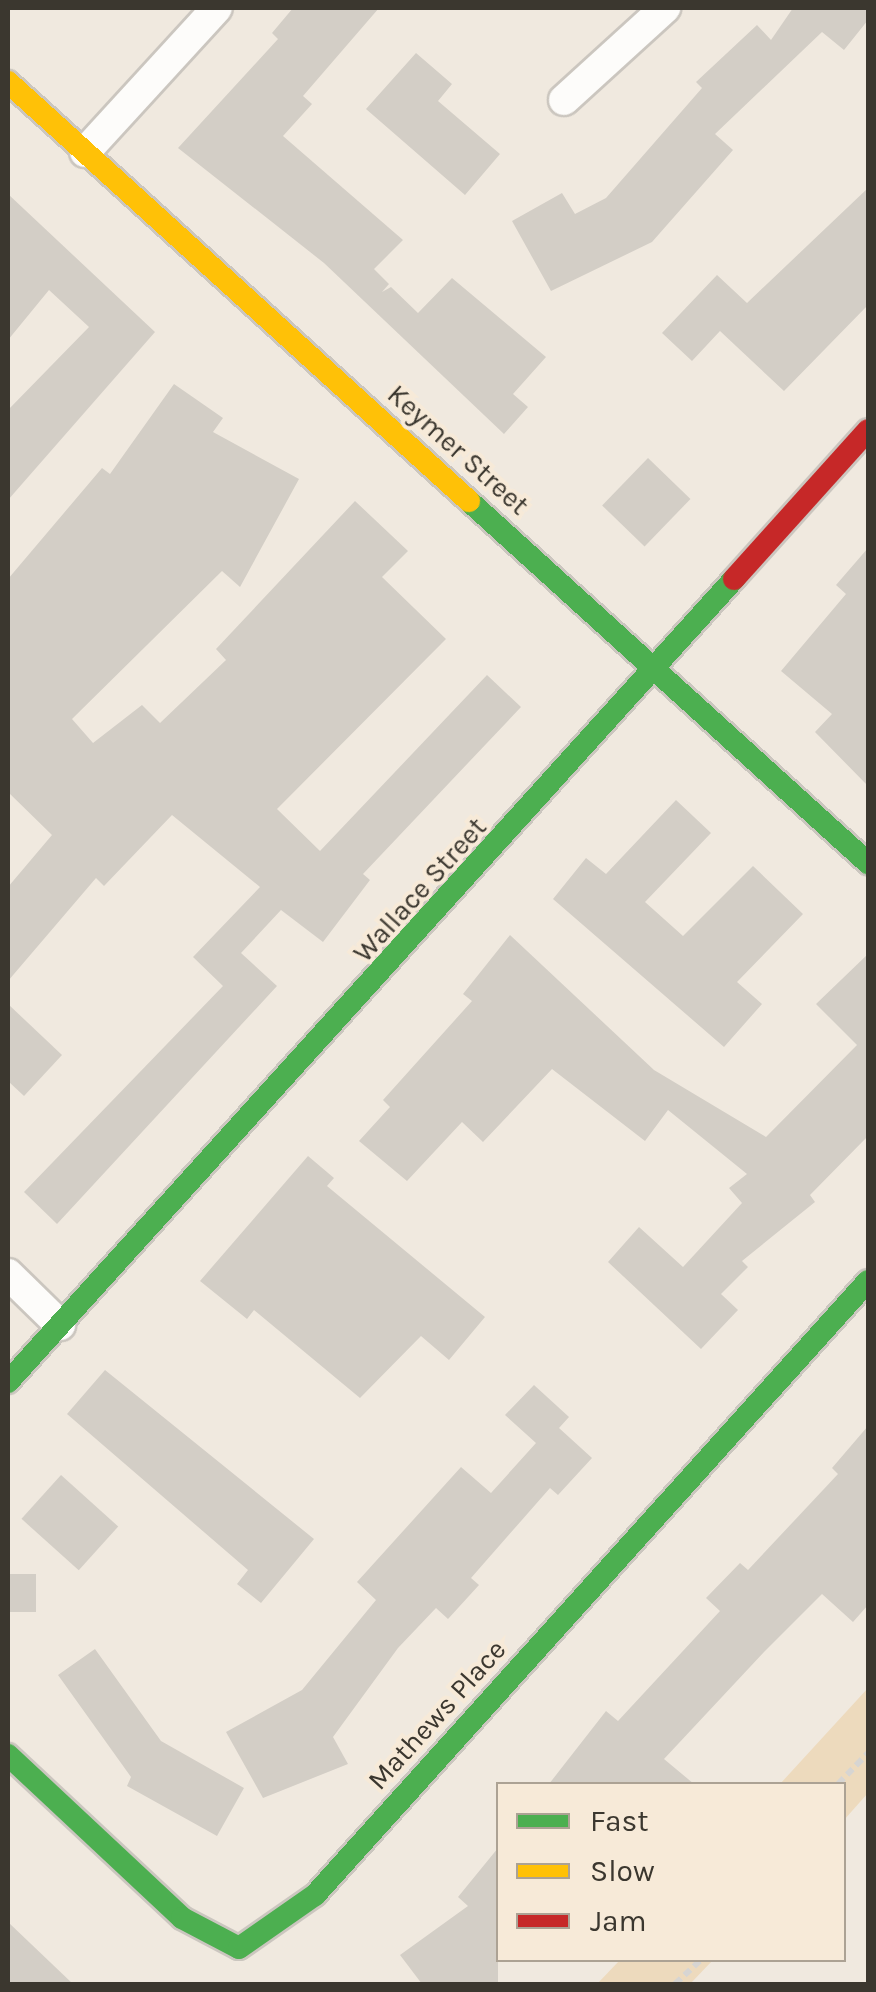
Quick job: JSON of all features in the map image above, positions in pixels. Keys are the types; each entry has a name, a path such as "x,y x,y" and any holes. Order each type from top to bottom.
{"street":[{"path":"85,152 217,8"},
{"path":"564,100 665,8"},
{"name":"Keymer Street","path":"8,82 868,862"},
{"name":"Wallace Street","path":"8,1382 868,430"},
{"path":"8,1274 60,1324"},
{"name":"Mathews Place","path":"8,1755 182,1918 240,1948 315,1895 868,1281"}],"path":[{"path":"840,1782 868,1753"},
{"path":"675,1984 700,1962"}],"shaded area":[{"path":"868,1688 868,1793 846,1818 846,1782 782,1782"},
{"path":"618,1962 711,1962 690,1984 597,1984"}],"building":[{"path":"293,8 379,8 303,96 312,104 283,136 403,240 374,269 389,284 382,292 391,287 418,313 452,278 546,357 513,394 528,407 504,434 324,263 178,148 278,39 272,33"},
{"path":"793,8 868,8 868,20 844,50 822,32 715,134 733,150 652,242 551,291 512,221 562,193 575,214 606,198 702,88 696,82 757,25 771,40"},
{"path":"416,53 452,84 438,101 500,154 465,195 366,109"},
{"path":"868,188 868,305 784,391 720,331 692,361 662,333 717,275 747,303"},
{"path":"8,194 155,332 8,500 8,410 89,327 49,290 8,340"},
{"path":"174,384 223,418 213,432 299,479 240,587 222,571 72,719 93,743 142,705 160,723 226,660 216,649 355,501 408,551 382,577 446,639 277,809 320,851 487,675 521,707 363,874 370,880 323,942 281,910 241,953 277,986 57,1224 24,1192 223,986 193,957 260,887 172,815 104,886 96,878 8,981 8,887 52,835 8,792 8,579 102,468 110,474"},
{"path":"648,458 690,499 645,546 602,505"},
{"path":"868,548 868,786 815,732 832,714 781,671 846,594 836,585"},
{"path":"676,800 711,833 645,902 683,936 753,866 803,914 737,982 762,1004 724,1047 553,899 586,858 606,874"},
{"path":"510,935 654,1070 766,1137 857,1045 816,1004 868,954 868,1136 810,1195 815,1202 742,1261 748,1267 721,1294 738,1310 701,1349 608,1262 639,1227 683,1267 742,1203 729,1188 747,1174 668,1110 645,1141 552,1069 483,1142 462,1122 407,1181 359,1141 390,1107 383,1100 472,1001 463,994"},
{"path":"8,1004 62,1055 24,1096 8,1081"},
{"path":"308,1156 334,1178 327,1186 485,1317 449,1360 421,1336 360,1398 254,1310 247,1319 200,1281"},
{"path":"105,1370 314,1539 261,1603 237,1584 248,1570 67,1414"},
{"path":"534,1385 569,1417 559,1428 592,1458 558,1495 550,1488 471,1578 479,1585 448,1619 436,1608 398,1648 333,1737 348,1764 263,1798 226,1732 302,1690 376,1600 357,1582 461,1467 491,1493 536,1443 505,1415"},
{"path":"868,1426 868,1605 853,1622 822,1594 664,1759 692,1782 551,1782 606,1711 618,1721 720,1611 706,1598 740,1563 748,1570 838,1474 832,1468"},
{"path":"61,1475 118,1527 79,1570 22,1519"},
{"path":"8,1574 36,1574 36,1612 8,1612"},
{"path":"95,1649 161,1741 244,1788 217,1836 127,1786 131,1777 58,1675"},
{"path":"496,1850 498,1984 422,1984 400,1955 468,1906 458,1897"},
{"path":"8,1922 73,1984 8,1984"}],"traffic: fast":[{"path":"469,501 868,863"},
{"path":"8,1382 734,579"},
{"path":"8,1755 182,1918 239,1948 315,1895 868,1281"}],"traffic: slow":[{"path":"8,82 469,501"}],"traffic: jam":[{"path":"734,579 868,430"}]}
